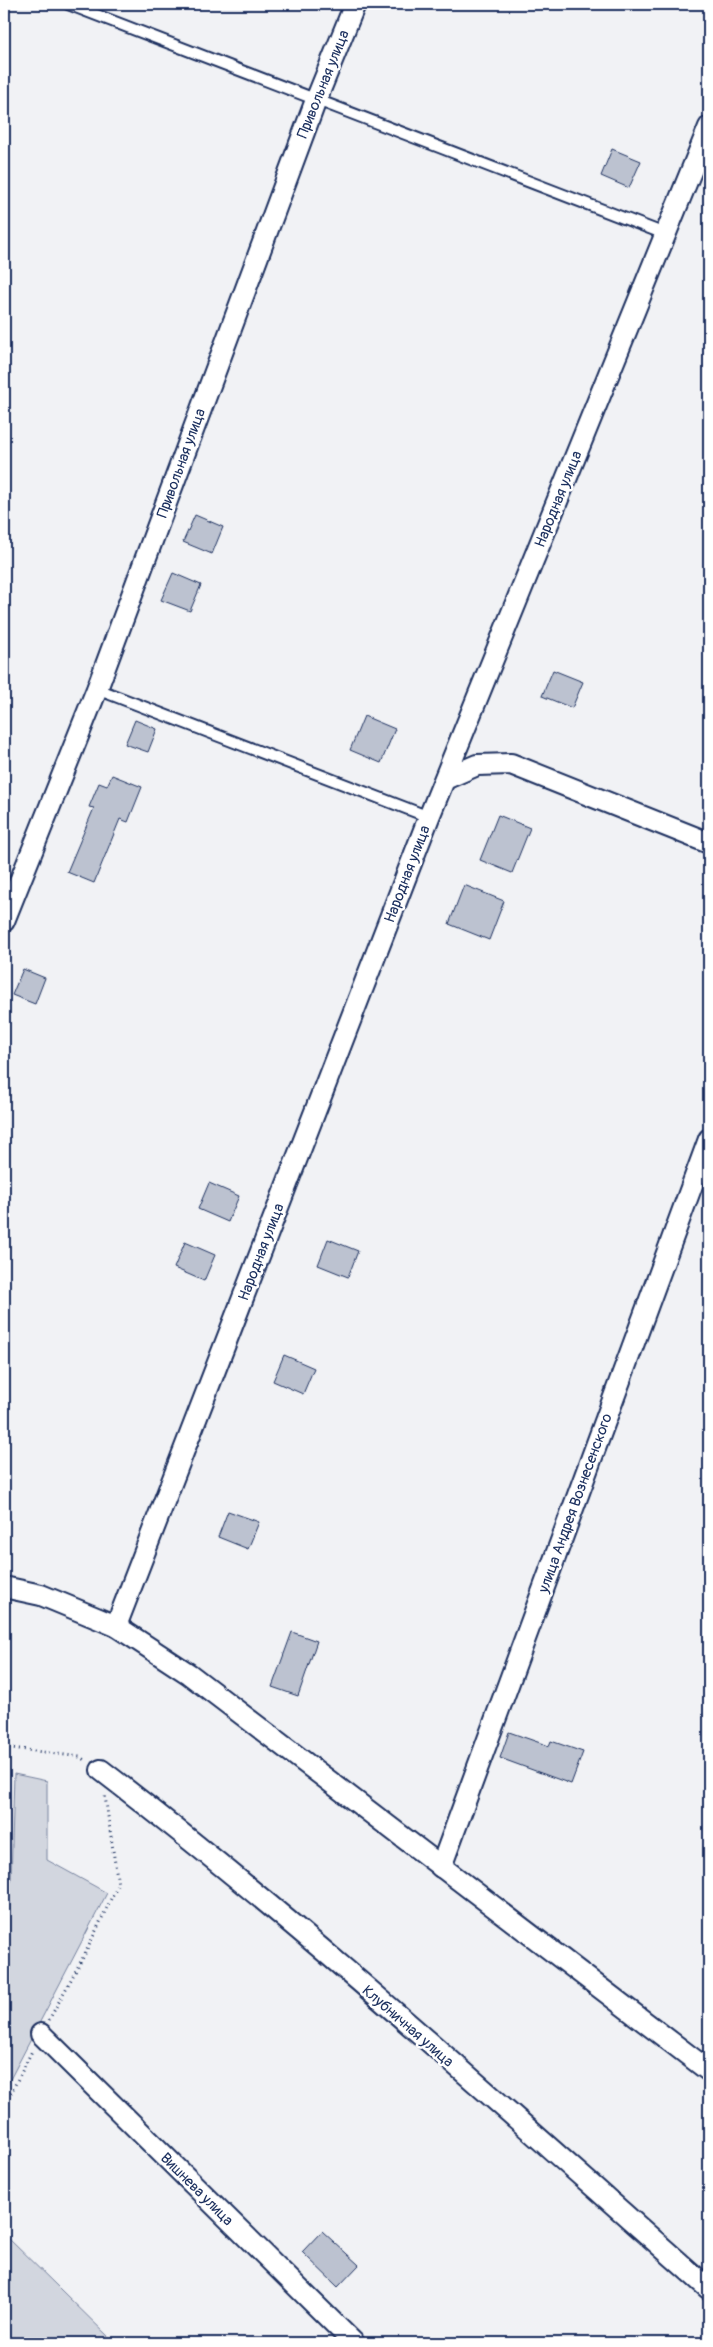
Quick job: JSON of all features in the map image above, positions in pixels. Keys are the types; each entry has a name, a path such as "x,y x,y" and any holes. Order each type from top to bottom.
{"street":[{"name":"Привольная улица","path":"4,921 97,690 316,100 355,4"},
{"name":"Народная улица","path":"116,1626 429,817 709,127"},
{"path":"445,779 477,766 511,764 709,843"},
{"name":"улица Андрея Вознесенского","path":"441,1867 709,1139"},
{"path":"4,1588 42,1595 116,1626 189,1674 709,2071"},
{"name":"Клубничная улица","path":"101,1770 182,1832 360,1983 709,2289"},
{"name":"Вишнева улица","path":"41,2034 354,2343"}],"lane":[{"path":"68,4 664,234"},
{"path":"97,690 429,817"}],"path":[{"path":"4,1747 80,1758 101,1770 118,1884 86,1952 4,2107"}],"shaded area":[{"path":"14,1774 47,1781 47,1860 107,1893 4,2091 4,1896 11,1881"},
{"path":"4,2234 115,2343 4,2343"}],"building":[{"path":"612,149 641,161 629,188 601,176"},
{"path":"195,515 223,527 212,554 183,542"},
{"path":"173,573 201,585 190,611 161,600"},
{"path":"553,670 583,682 572,708 542,696"},
{"path":"364,716 395,729 381,763 350,750"},
{"path":"135,720 157,729 148,752 125,744"},
{"path":"112,775 142,787 128,822 120,819 94,883 67,872 94,808 89,807 99,783 107,786"},
{"path":"498,815 530,828 512,873 480,860"},
{"path":"464,885 504,901 489,940 449,924"},
{"path":"23,969 45,978 35,1004 12,995"},
{"path":"209,1183 239,1196 228,1222 198,1209"},
{"path":"328,1239 358,1251 348,1277 318,1265"},
{"path":"185,1242 215,1255 204,1281 174,1268"},
{"path":"284,1355 314,1368 303,1394 273,1381"},
{"path":"228,1511 259,1522 248,1549 218,1537"},
{"path":"292,1632 317,1641 298,1696 272,1687"},
{"path":"509,1732 549,1746 551,1741 583,1752 571,1784 500,1758"},
{"path":"322,2231 359,2265 338,2287 302,2252"}]}
